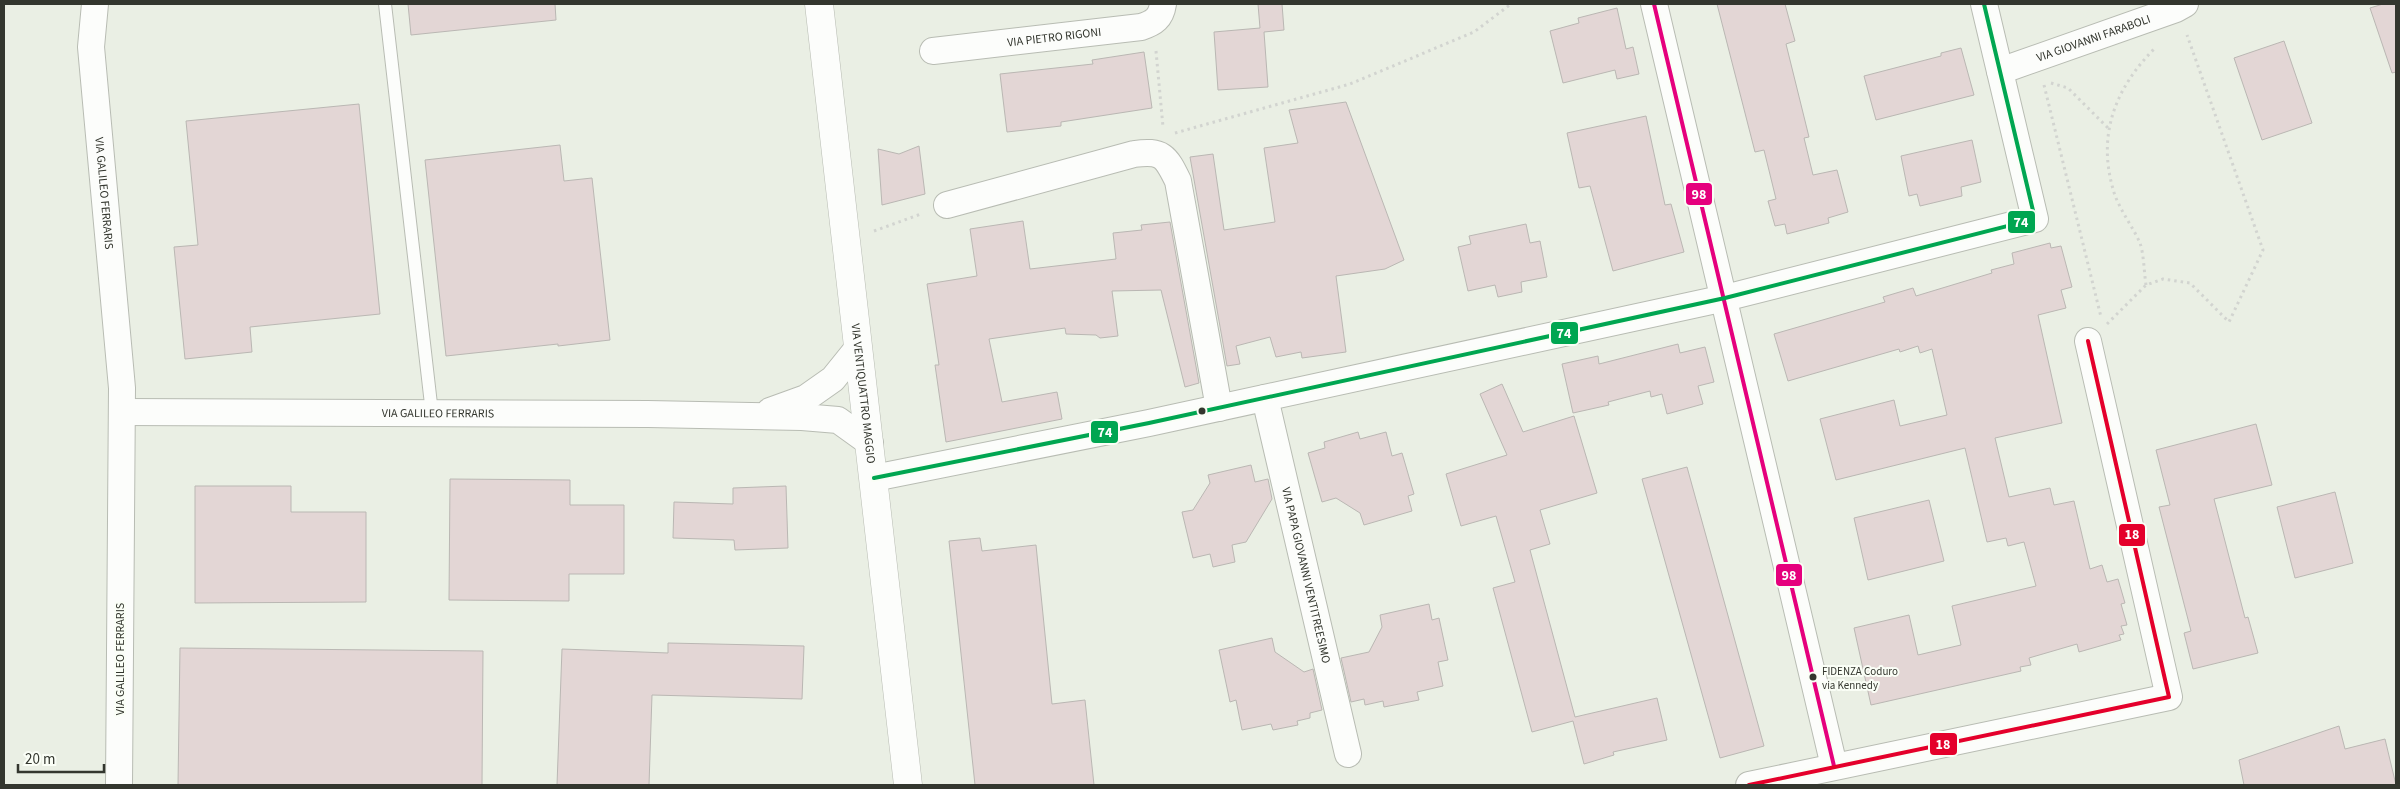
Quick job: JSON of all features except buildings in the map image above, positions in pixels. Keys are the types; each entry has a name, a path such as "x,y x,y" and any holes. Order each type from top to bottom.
{"main road":[{"name":"VIA VENTIQUATTRO MAGGIO","path":"819,4 874,478 905,779"}],"street":[{"name":"VIA GALILEO FERRARIS","path":"95,4 91,47 122,388 119,785"},
{"path":"1654,4 1725,298 1834,766"},
{"path":"874,478 1219,408 1725,298 2035,219 1984,4"},
{"name":"VIA GIOVANNI FARABOLI","path":"2000,71 2180,6"},
{"name":"VIA PIETRO RIGONI","path":"933,51 1141,27 1158,14"},
{"path":"946,206 1134,154 1158,144 1160,154 1170,163 1178,181 1219,408"},
{"path":"1749,785 2169,697 2088,341"},
{"path":"755,416 806,398 834,379 858,348"},
{"name":"VIA PAPA GIOVANNI VENTITREESIMO","path":"1265,398 1348,754"},
{"name":"VIA GALILEO FERRARIS","path":"122,412 755,416 838,420 870,443"}],"lane":[{"path":"385,4 432,413"}],"path":[{"path":"1158,14 1158,144 1350,84 1474,32 1511,4"},
{"path":"2108,128 2068,88 2043,81 2103,327 2146,285 2163,279 2190,283 2229,322 2263,250 2185,30 2180,6"},
{"path":"2146,285 2140,245 2113,190 2106,155 2108,128 2119,98 2137,68 2162,43"},
{"path":"846,241 874,240 874,229 946,206"}],"transit line":[{"name":"98","path":"1654,4 1834,766"},
{"name":"74","path":"874,478 1149,423 1725,298 2035,219 1984,4"},
{"name":"18","path":"1749,785 2169,697 2088,341"}],"place":[{"name":"FIDENZA Coduro via Kennedy","path":"1813,677"}]}
